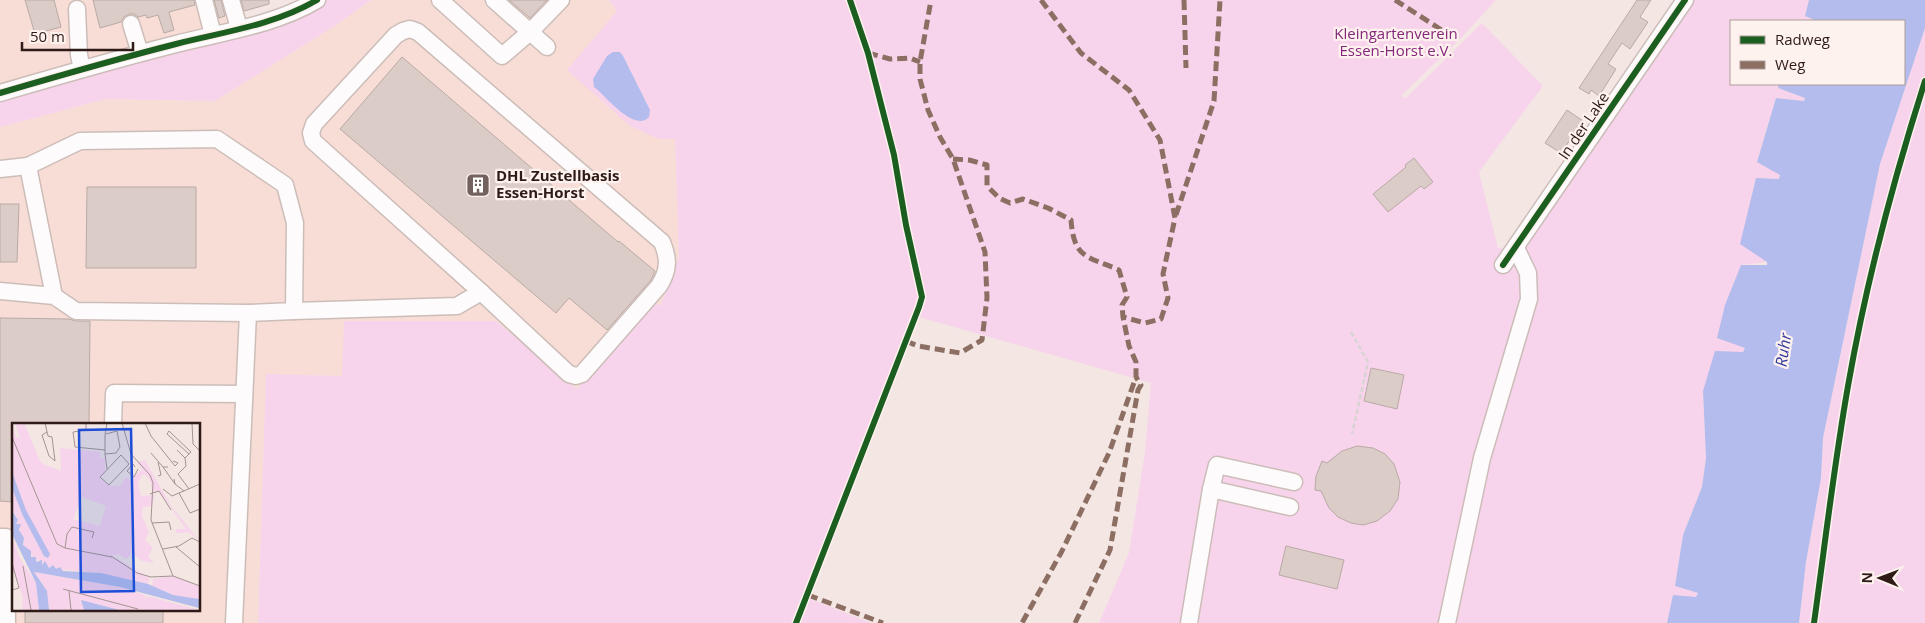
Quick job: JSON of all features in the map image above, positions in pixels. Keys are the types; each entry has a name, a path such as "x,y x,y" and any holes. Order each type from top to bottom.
{"street":[{"path":"204,0 213,35"},
{"path":"231,0 239,28"},
{"path":"0,93 140,53 239,28 302,9 317,0"},
{"path":"440,0 502,56 530,32 561,0"},
{"path":"494,0 547,47"},
{"name":"In der Lake","path":"1503,265 1685,0"},
{"path":"77,9 79,55 82,69"},
{"path":"131,24 140,53"},
{"path":"403,31 418,32 662,242 667,255 666,274 659,286 588,368 576,376 569,374 481,292 313,141 311,133 314,124 396,35 403,31"},
{"path":"0,169 28,166 80,141 217,138 285,185 295,223 294,311"},
{"path":"28,166 54,296"},
{"path":"1447,623 1482,458 1530,299 1528,273 1516,248"},
{"path":"0,291 54,296 76,312 248,313 457,306 481,292"},
{"path":"234,623 248,313"},
{"path":"113,423 114,394 244,394"},
{"path":"1189,623 1211,489 1217,465 1294,482"},
{"path":"1211,489 1290,507"},
{"path":"0,537 6,537 7,623"}],"path":[{"path":"1351,332 1368,362 1352,434"}],"shaded area":[{"path":"0,0 229,0 237,27 0,90"},
{"path":"371,0 609,0 617,11 659,139 675,139 679,257 661,305 650,304 577,389 496,321 343,376 266,374 258,623 0,623 0,127 106,99 215,101 336,25"}],"green space":[{"path":"321,0 371,0 336,25 215,101 106,99 0,127 0,99"},
{"name":"Kleingartenverein Essen-Horst e.V.","path":"609,0 1496,0 1462,37 1401,96 1406,98 1482,23 1543,86 1479,172 1498,248 1511,250 1689,0 1809,0 1805,16 1815,20 1730,20 1730,85 1779,85 1778,88 1806,98 1804,101 1776,98 1757,161 1780,175 1779,179 1756,178 1750,205 1767,262 1741,265 1745,347 1743,352 1703,391 1706,458 1702,487 1683,535 1675,586 1698,593 1696,597 1673,596 1667,623 1099,623 1129,553 1145,452 1151,383 912,315 803,596 871,623 258,623 266,374 342,376 344,321 496,321 577,389 650,304 661,305 679,257 675,139 659,139 630,126 567,70 617,11"},
{"path":"1925,28 1925,623 1799,623 1806,562 1821,478 1823,438 1880,164"}],"water":[{"name":"Ruhr","path":"1809,0 1925,0 1925,28 1880,164 1823,438 1821,478 1806,562 1799,623 1667,623 1673,595 1696,597 1698,593 1675,586 1683,535 1702,487 1706,458 1703,391 1715,351 1743,352 1745,348 1717,338 1725,305 1741,265 1767,265 1767,262 1740,244 1756,178 1779,179 1780,175 1757,162 1776,98 1804,101 1805,98 1778,88 1779,85 1905,85 1905,20 1815,20 1805,16"},
{"path":"613,52 620,52 623,56 650,110 649,117 643,121 628,117 594,87 593,79 607,56"}],"building":[{"path":"25,0 54,0 61,27 35,34"},
{"path":"93,0 194,0 195,5 169,12 174,30 164,33 158,15 147,18 146,15 138,17 134,14 129,14 121,22 100,28"},
{"path":"214,0 221,0 225,16 219,18"},
{"path":"241,0 269,0 269,4 244,11"},
{"path":"509,0 547,0 530,18"},
{"path":"1637,0 1651,0 1640,17 1648,22 1630,49 1622,43 1608,64 1616,69 1599,96 1591,90 1589,94 1579,88"},
{"name":"DHL Zustellbasis Essen-Horst","path":"402,57 618,242 655,271 651,280 607,330 569,298 556,313 340,129"},
{"path":"1567,110 1583,121 1561,153 1545,143"},
{"path":"1414,158 1433,182 1424,189 1421,186 1388,212 1373,194"},
{"path":"87,187 196,187 196,268 86,268"},
{"path":"0,204 19,204 17,262 0,262"},
{"path":"0,318 90,321 89,423 12,423 12,502 0,501"},
{"path":"1371,368 1404,375 1397,409 1364,401"},
{"path":"1357,446 1373,448 1385,454 1394,464 1400,482 1398,499 1390,511 1377,521 1363,525 1351,523 1338,517 1329,508 1321,491 1315,490 1316,476 1322,461 1327,463 1342,451"},
{"path":"1286,546 1344,560 1337,589 1279,575"},
{"path":"25,610 163,610 163,623 25,623"}],"marked path":[{"path":"906,341 918,346 960,353 982,340 987,298 985,252 953,159 940,137 928,110 920,79 920,62 931,0"},
{"path":"1041,0 1081,53 1129,90 1160,140 1175,218 1163,274 1168,298 1161,319 1145,323 1123,317"},
{"path":"1184,0 1186,68"},
{"path":"1176,215 1214,101 1220,0"},
{"path":"1395,0 1451,36"},
{"path":"868,53 890,59 910,58 920,62"},
{"path":"953,159 969,160 987,165 987,186 999,198 1010,203 1023,199 1048,208 1071,220 1075,242 1079,249 1091,258 1119,270 1127,297 1122,305 1123,317 1129,346 1136,362 1136,377 1109,453 1062,551 1022,623"},
{"path":"1075,623 1110,550 1138,390 1141,385 1136,377"},
{"path":"808,595 883,623"}],"cycle path":[{"path":"0,93 176,44 266,22 301,9 317,0"},
{"path":"796,623 922,297 906,225 894,155 868,53 850,0"},
{"path":"1503,265 1685,0"},
{"path":"1814,623 1838,445 1855,347 1881,232 1925,81"}],"place":[{"name":"DHL Zustellbasis Essen-Horst","path":"478,185"}]}
